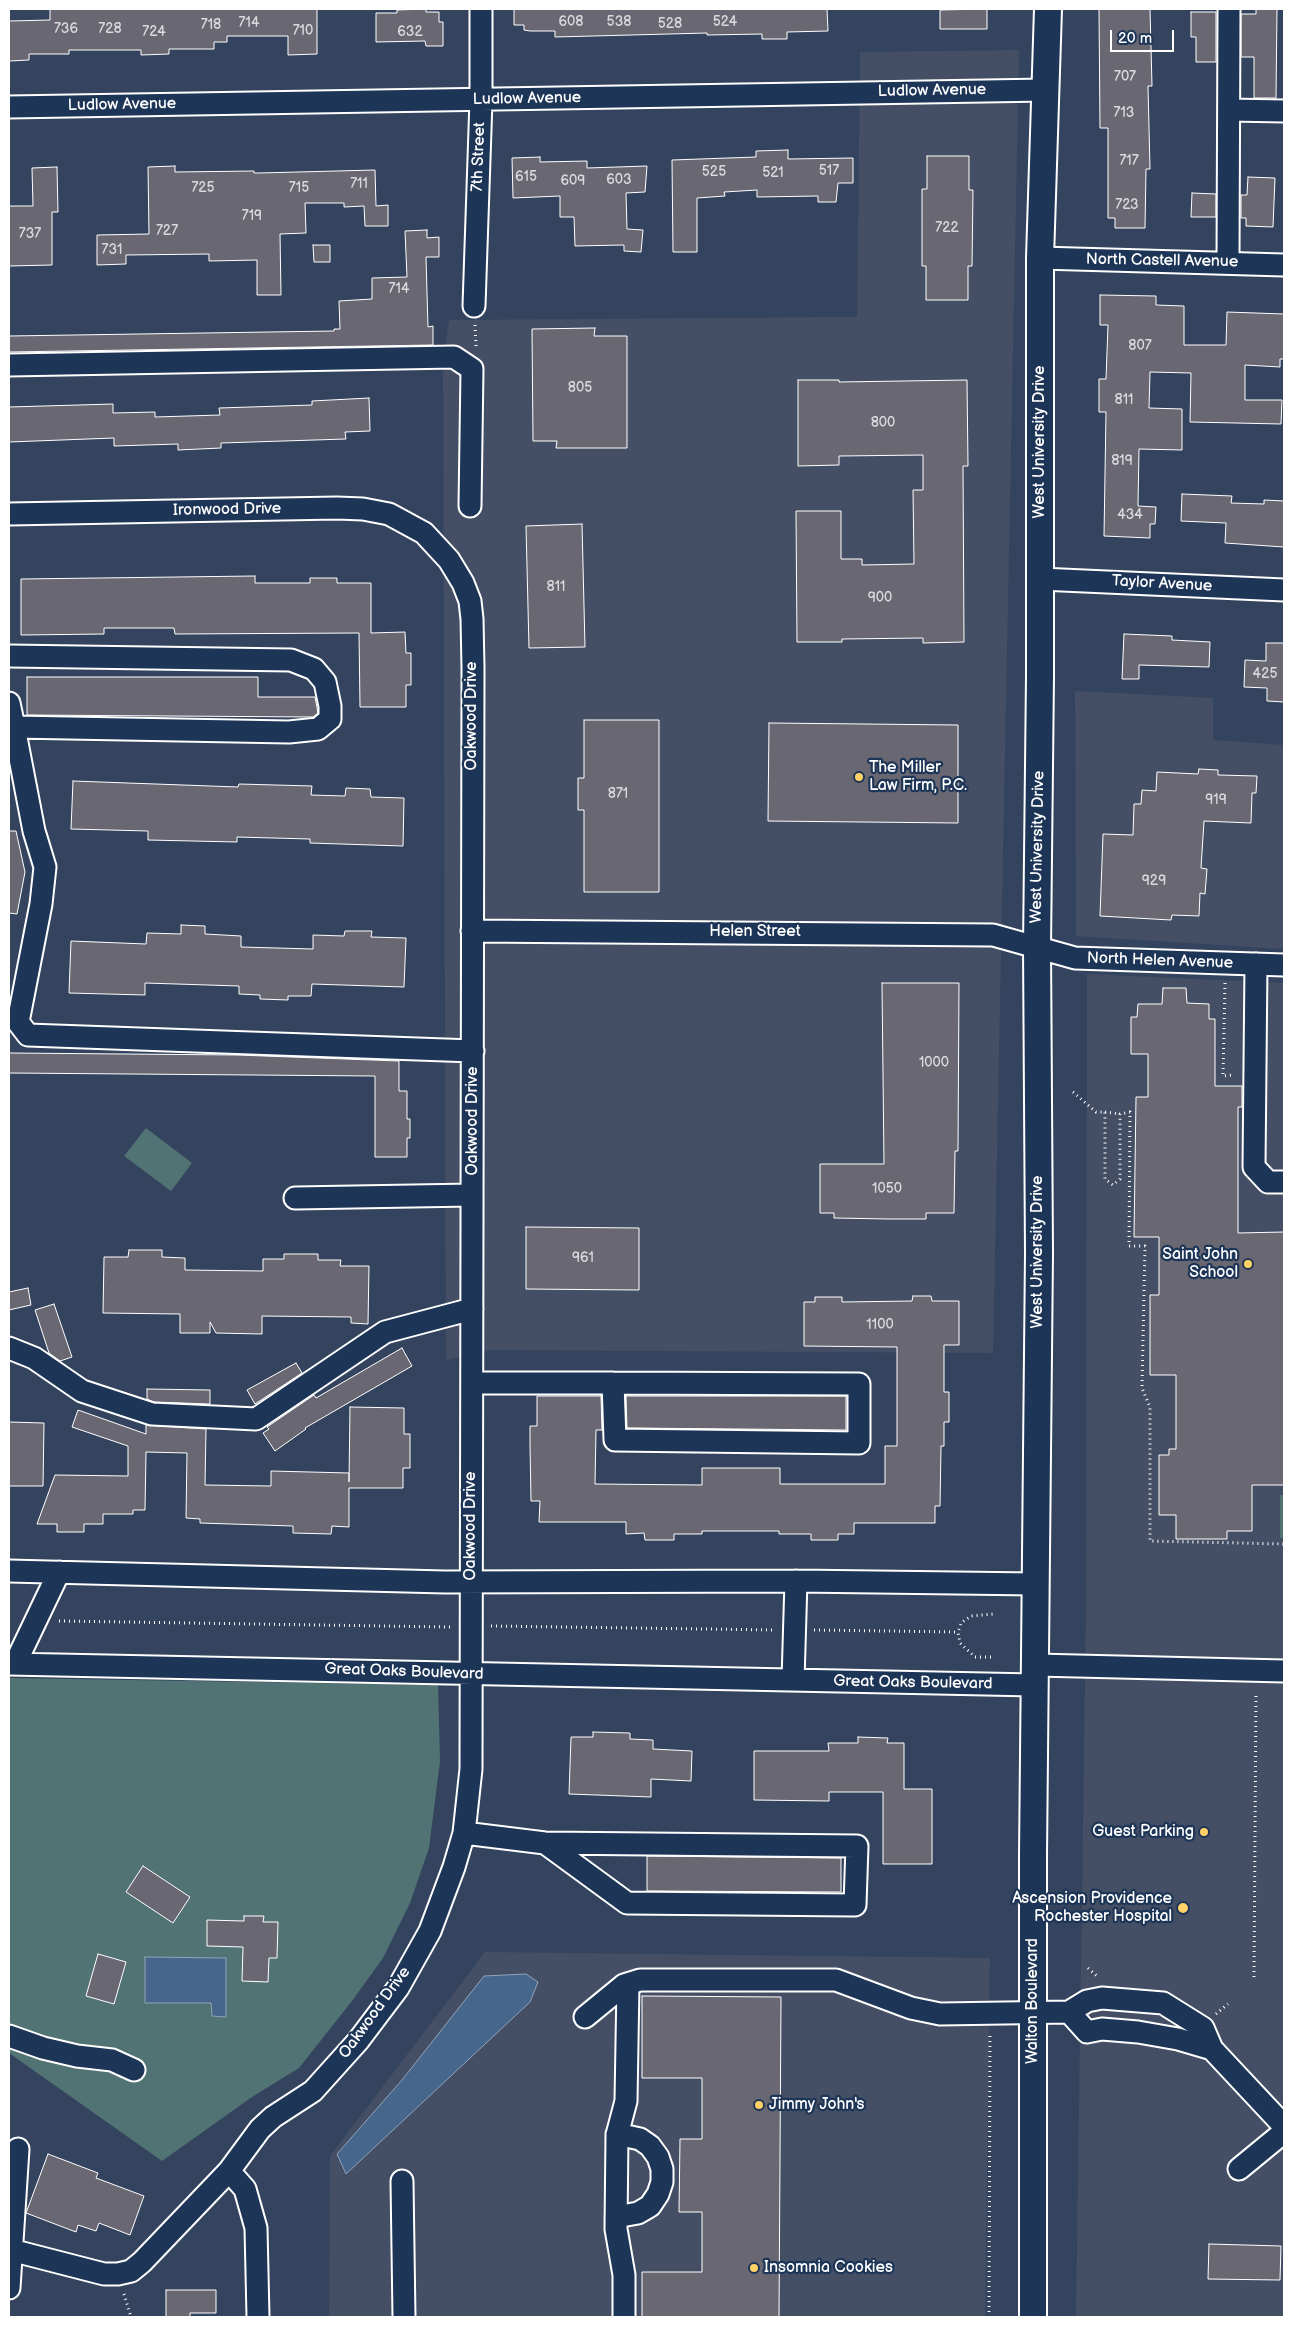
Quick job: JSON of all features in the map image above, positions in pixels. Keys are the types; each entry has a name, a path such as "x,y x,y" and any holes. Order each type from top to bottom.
{"main road":[{"name":"West University Drive","path":"1035,1675 1039,1253 1037,946 1040,258 1048,9"},
{"name":"Walton Boulevard","path":"1033,2317 1035,1675"}],"street":[{"name":"7th Street","path":"474,306 481,100 481,9"},
{"path":"1228,262 1229,9"},
{"name":"Ludlow Avenue","path":"9,107 1046,90"},
{"path":"1229,110 1284,111"},
{"name":"North Castell Avenue","path":"1040,258 1284,265"},
{"path":"9,365 454,357 472,369 470,506"},
{"name":"Ironwood Drive","path":"9,514 363,509 389,514 408,523 424,533 436,545"},
{"name":"Oakwood Drive","path":"11,2250 104,2274 118,2274 131,2271 228,2171 273,2117 313,2091 358,2042 398,1988 430,1931 454,1867 464,1833 469,1802 471,1769 472,619 470,602 463,583 449,560 436,545"},
{"name":"Taylor Avenue","path":"1040,579 1284,590"},
{"path":"9,656 291,660 314,669 324,682 330,706 330,719 318,730 289,732 14,727"},
{"path":"9,703 34,831 45,867 41,904 18,1022 28,1035 473,1051"},
{"name":"Helen Street","path":"472,931 984,935 1037,946"},
{"name":"North Helen Avenue","path":"1037,946 1075,958 1284,965"},
{"path":"1256,964 1254,1166 1268,1182 1284,1182"},
{"path":"295,1198 472,1195"},
{"path":"9,1348 34,1358 82,1391 152,1414 256,1419 384,1332 472,1309"},
{"path":"472,1383 614,1383 859,1384 859,1443 615,1440 614,1383"},
{"path":"9,1571 471,1582 796,1581 1036,1584"},
{"name":"Great Oaks Boulevard","path":"59,1572 12,1664 793,1680 1284,1671"},
{"path":"793,1680 796,1581"},
{"path":"464,1833 545,1843 857,1846 856,1905 627,1903 545,1843"},
{"path":"585,2017 628,1984 640,1980 836,1980 927,2013 1069,2012 1088,2002 1102,1998 1163,2002 1203,2028 1212,2049 1284,2126"},
{"path":"624,2317 624,2275 616,2229 616,2217 617,2134 626,2101 628,1984"},
{"path":"1069,2012 1087,2032 1102,2029 1138,2032 1212,2049"},
{"path":"9,2036 52,2050 112,2060 134,2070"},
{"path":"1238,2169 1284,2132"},
{"path":"616,2217 638,2213 650,2206 658,2194 662,2182 662,2169 658,2157 650,2146 640,2138 617,2134"},
{"path":"9,2288 18,2149"},
{"path":"228,2171 245,2189 256,2228 258,2317"},
{"path":"402,2180 404,2317"}],"path":[{"path":"472,369 476,345 474,306"},
{"path":"1073,1092 1096,1112 1120,1114 1130,1112 1130,1246 1145,1246 1142,1388 1150,1407 1150,1541 1284,1544"},
{"path":"1105,1112 1105,1179 1114,1185 1120,1179 1120,1114"},
{"path":"991,1657 974,1656 960,1643 958,1632 961,1623 971,1616 993,1614"},
{"path":"36,1620 445,1626"},
{"path":"496,1625 958,1632"},
{"path":"1254,1977 1256,1692"},
{"path":"1212,2017 1228,2004"},
{"path":"989,2317 990,2014"}],"shaded area":[{"path":"1019,50 993,1353 491,1350 446,1360 443,366 449,320 857,317 860,52"},
{"path":"1075,691 1213,698 1213,740 1284,745 1284,949 1076,936"},
{"path":"1087,974 1284,983 1284,2317 1076,2317 1086,1614"},
{"path":"485,1952 990,1958 985,2317 329,2317 330,2156"}],"green space":[{"path":"146,1128 192,1163 171,1191 124,1156"},
{"path":"1280,1495 1284,1495 1284,1538 1280,1538"},
{"path":"9,1678 438,1685 440,1761 429,1848 410,1903 383,1958 299,2068 252,2097 162,2161 9,2053"}],"water":[{"path":"145,1957 226,1958 226,2017 212,2016 211,2003 145,2003"},
{"path":"526,1974 538,1982 530,2002 346,2174 337,2154 402,2080 484,1976"}],"building":[{"path":"50,9 317,9 317,54 288,55 288,36 227,36 227,42 214,42 214,49 169,49 169,54 141,55 141,50 69,50 69,54 29,54 29,60 9,61 9,21 50,20"},
{"path":"426,9 426,12 439,12 439,22 443,22 443,46 426,46 425,41 376,42 376,13 397,13 397,10"},
{"path":"514,9 827,9 828,31 787,32 787,39 762,39 762,34 707,35 707,33 555,37 555,31 530,31 524,30 524,25 514,25"},
{"path":"987,9 987,29 940,29 940,10"},
{"path":"1099,9 1150,9 1152,86 1148,86 1150,169 1146,169 1145,228 1115,228 1115,218 1108,218 1108,128 1100,128"},
{"path":"1256,9 1277,9 1276,98 1254,98 1254,57 1241,57 1241,14 1256,14"},
{"path":"1191,12 1216,12 1216,62 1196,62 1196,37 1191,37"},
{"path":"788,150 788,159 853,158 853,183 838,183 836,202 818,202 818,196 757,197 757,190 724,192 725,196 697,198 697,252 673,252 672,160 756,157 756,151"},
{"path":"927,156 969,156 969,190 973,190 972,266 968,266 968,300 926,300 926,266 922,266 922,189 927,189"},
{"path":"540,157 540,162 587,161 587,168 647,166 645,192 626,193 627,229 643,230 641,252 624,251 624,245 575,246 574,217 560,217 560,196 513,198 512,158"},
{"path":"175,166 175,172 254,171 254,173 259,173 375,170 376,206 388,205 388,226 365,226 364,206 344,207 344,203 305,203 306,233 280,234 281,295 257,295 257,260 209,261 209,254 126,255 126,264 97,265 97,235 149,234 148,167"},
{"path":"57,167 58,212 52,212 52,265 9,266 9,206 33,206 32,168"},
{"path":"1248,177 1275,178 1273,227 1246,226 1246,218 1241,218 1241,195 1247,195"},
{"path":"1192,193 1216,194 1216,217 1191,217"},
{"path":"427,230 427,238 439,237 439,257 426,257 428,327 433,326 433,345 9,352 9,336 334,331 334,329 340,329 339,301 372,299 372,278 407,277 405,231"},
{"path":"313,245 330,245 330,262 314,262"},
{"path":"1100,295 1156,296 1156,305 1184,306 1184,345 1226,345 1227,312 1284,314 1284,359 1280,359 1280,367 1245,365 1245,400 1282,400 1281,424 1190,422 1191,373 1150,372 1149,408 1182,409 1182,450 1139,449 1138,506 1156,507 1155,524 1150,524 1150,538 1104,536 1106,412 1099,412 1099,379 1106,379 1108,325 1100,325"},
{"path":"595,328 594,336 627,336 627,448 556,448 557,441 533,441 532,329"},
{"path":"798,380 839,380 839,382 967,380 968,466 963,466 964,642 923,643 923,638 842,639 842,642 797,642 796,511 841,511 841,559 862,559 862,565 914,564 913,490 923,490 923,455 839,456 839,465 798,466"},
{"path":"369,398 370,431 345,432 346,439 221,443 221,448 178,450 178,444 114,446 114,438 9,442 9,407 113,404 113,413 155,412 155,417 220,415 219,408 312,405 312,401"},
{"path":"1182,494 1232,496 1231,503 1264,504 1264,500 1284,501 1284,547 1225,543 1226,523 1181,521"},
{"path":"582,524 585,647 529,648 526,526"},
{"path":"255,576 255,583 310,583 310,578 337,578 337,583 371,583 371,633 405,632 406,653 411,653 411,685 406,685 406,707 360,707 359,633 175,634 174,628 104,628 104,634 21,635 21,579"},
{"path":"1124,634 1172,636 1172,640 1210,642 1209,667 1139,665 1139,679 1122,679"},
{"path":"1266,643 1284,643 1284,702 1267,701 1267,688 1244,687 1245,660 1266,661"},
{"path":"27,677 258,677 258,697 315,697 318,713 313,717 27,715"},
{"path":"584,720 659,720 659,892 584,892 584,810 578,810 578,778 584,778"},
{"path":"769,723 958,725 958,823 768,821"},
{"path":"1199,769 1218,770 1218,775 1257,776 1256,793 1252,793 1251,823 1204,821 1201,868 1207,869 1205,894 1200,893 1199,916 1172,915 1171,920 1100,916 1103,834 1133,835 1134,804 1141,804 1142,790 1156,791 1157,772 1198,774"},
{"path":"73,781 238,787 239,784 312,786 311,795 345,796 346,788 370,789 371,797 404,798 403,846 310,843 310,839 237,837 237,842 148,840 148,831 71,829"},
{"path":"9,831 16,831 25,872 17,914 9,913"},
{"path":"181,925 205,926 205,934 241,936 241,947 313,949 313,935 344,936 345,931 372,931 371,937 406,938 404,987 312,984 311,996 288,996 288,1000 260,999 260,995 239,994 239,986 145,983 145,995 69,993 71,941 146,944 147,933 181,934"},
{"path":"882,983 959,983 958,1151 955,1151 954,1213 926,1213 926,1219 889,1219 834,1218 834,1213 820,1213 820,1164 884,1164"},
{"path":"1163,988 1186,988 1187,1003 1209,1004 1209,1019 1215,1019 1215,1086 1242,1086 1242,1107 1238,1107 1238,1233 1284,1232 1284,1485 1252,1485 1252,1531 1227,1531 1227,1539 1176,1539 1176,1515 1159,1515 1159,1455 1169,1455 1169,1449 1176,1449 1176,1375 1150,1375 1150,1295 1159,1295 1159,1237 1134,1237 1136,1097 1148,1097 1148,1054 1131,1054 1131,1017 1137,1017 1138,1004 1162,1004"},
{"path":"9,1053 238,1055 399,1061 399,1091 407,1091 407,1119 410,1119 407,1157 375,1157 375,1076 9,1073"},
{"path":"526,1227 639,1228 639,1290 526,1289"},
{"path":"129,1250 162,1250 162,1257 185,1258 185,1270 263,1271 263,1259 284,1259 284,1254 318,1254 318,1260 341,1260 340,1266 369,1266 368,1324 351,1323 351,1317 262,1316 262,1334 216,1333 210,1322 210,1333 180,1333 180,1314 103,1313 104,1257 128,1257"},
{"path":"28,1288 31,1305 9,1310 9,1292"},
{"path":"913,1296 931,1296 932,1301 959,1301 959,1345 944,1345 944,1392 949,1392 949,1422 944,1422 944,1446 941,1446 940,1506 935,1506 935,1523 854,1523 854,1534 838,1534 838,1540 811,1540 811,1534 779,1534 779,1531 702,1531 702,1534 674,1534 674,1540 645,1540 644,1533 626,1534 626,1522 539,1522 540,1501 531,1501 530,1445 530,1426 537,1426 537,1396 601,1396 602,1430 596,1430 595,1484 702,1485 702,1468 780,1468 780,1484 885,1484 885,1446 897,1446 897,1347 804,1346 804,1302 815,1302 815,1297 842,1297 842,1302 912,1301"},
{"path":"54,1304 72,1357 60,1361 49,1353 35,1310"},
{"path":"402,1348 412,1366 305,1428 275,1451 263,1433 269,1429 267,1427 314,1395 316,1398"},
{"path":"296,1363 302,1373 255,1404 247,1390"},
{"path":"147,1389 210,1390 210,1404 154,1402 147,1399"},
{"path":"626,1396 846,1396 846,1430 627,1428"},
{"path":"350,1407 404,1408 404,1434 410,1434 410,1468 403,1468 403,1488 349,1488 349,1527 332,1526 331,1534 293,1533 293,1526 200,1523 200,1519 186,1518 187,1453 146,1452 145,1510 133,1510 133,1514 103,1514 103,1524 84,1524 84,1532 57,1532 57,1524 37,1524 55,1475 128,1476 128,1446 72,1427 78,1410 146,1434 146,1425 206,1429 205,1485 271,1486 271,1471 349,1473 349,1482"},
{"path":"9,1422 44,1423 43,1486 9,1486"},
{"path":"593,1732 630,1733 630,1739 653,1740 653,1749 692,1751 691,1781 651,1779 651,1797 569,1794 571,1737 593,1737"},
{"path":"858,1737 888,1738 887,1743 904,1743 904,1789 932,1789 932,1864 883,1864 883,1792 829,1792 829,1801 754,1800 754,1751 829,1751 828,1743 858,1743"},
{"path":"647,1856 841,1858 841,1892 647,1891"},
{"path":"143,1866 190,1897 173,1923 126,1892"},
{"path":"244,1916 264,1916 263,1922 278,1922 277,1958 269,1958 268,1982 242,1981 243,1947 207,1946 207,1920 244,1921"},
{"path":"98,1954 126,1962 114,2004 86,1996"},
{"path":"642,1996 781,1997 779,2317 642,2317 642,2272 702,2272 702,2212 679,2212 680,2139 702,2139 702,2078 642,2078"},
{"path":"48,2154 98,2173 96,2178 144,2196 130,2235 99,2223 96,2231 78,2225 76,2232 26,2213"},
{"path":"1209,2244 1281,2246 1280,2280 1208,2279"},
{"path":"166,2290 216,2290 216,2313 190,2313 190,2317 166,2317"}],"place":[{"name":"The Miller Law Firm, P.C.","path":"859,777"},
{"name":"Saint John School","path":"1248,1264"},
{"name":"Guest Parking","path":"1204,1832"},
{"name":"Ascension Providence Rochester Hospital","path":"1183,1908"},
{"name":"Jimmy John's","path":"759,2105"},
{"name":"Insomnia Cookies","path":"754,2268"}]}
